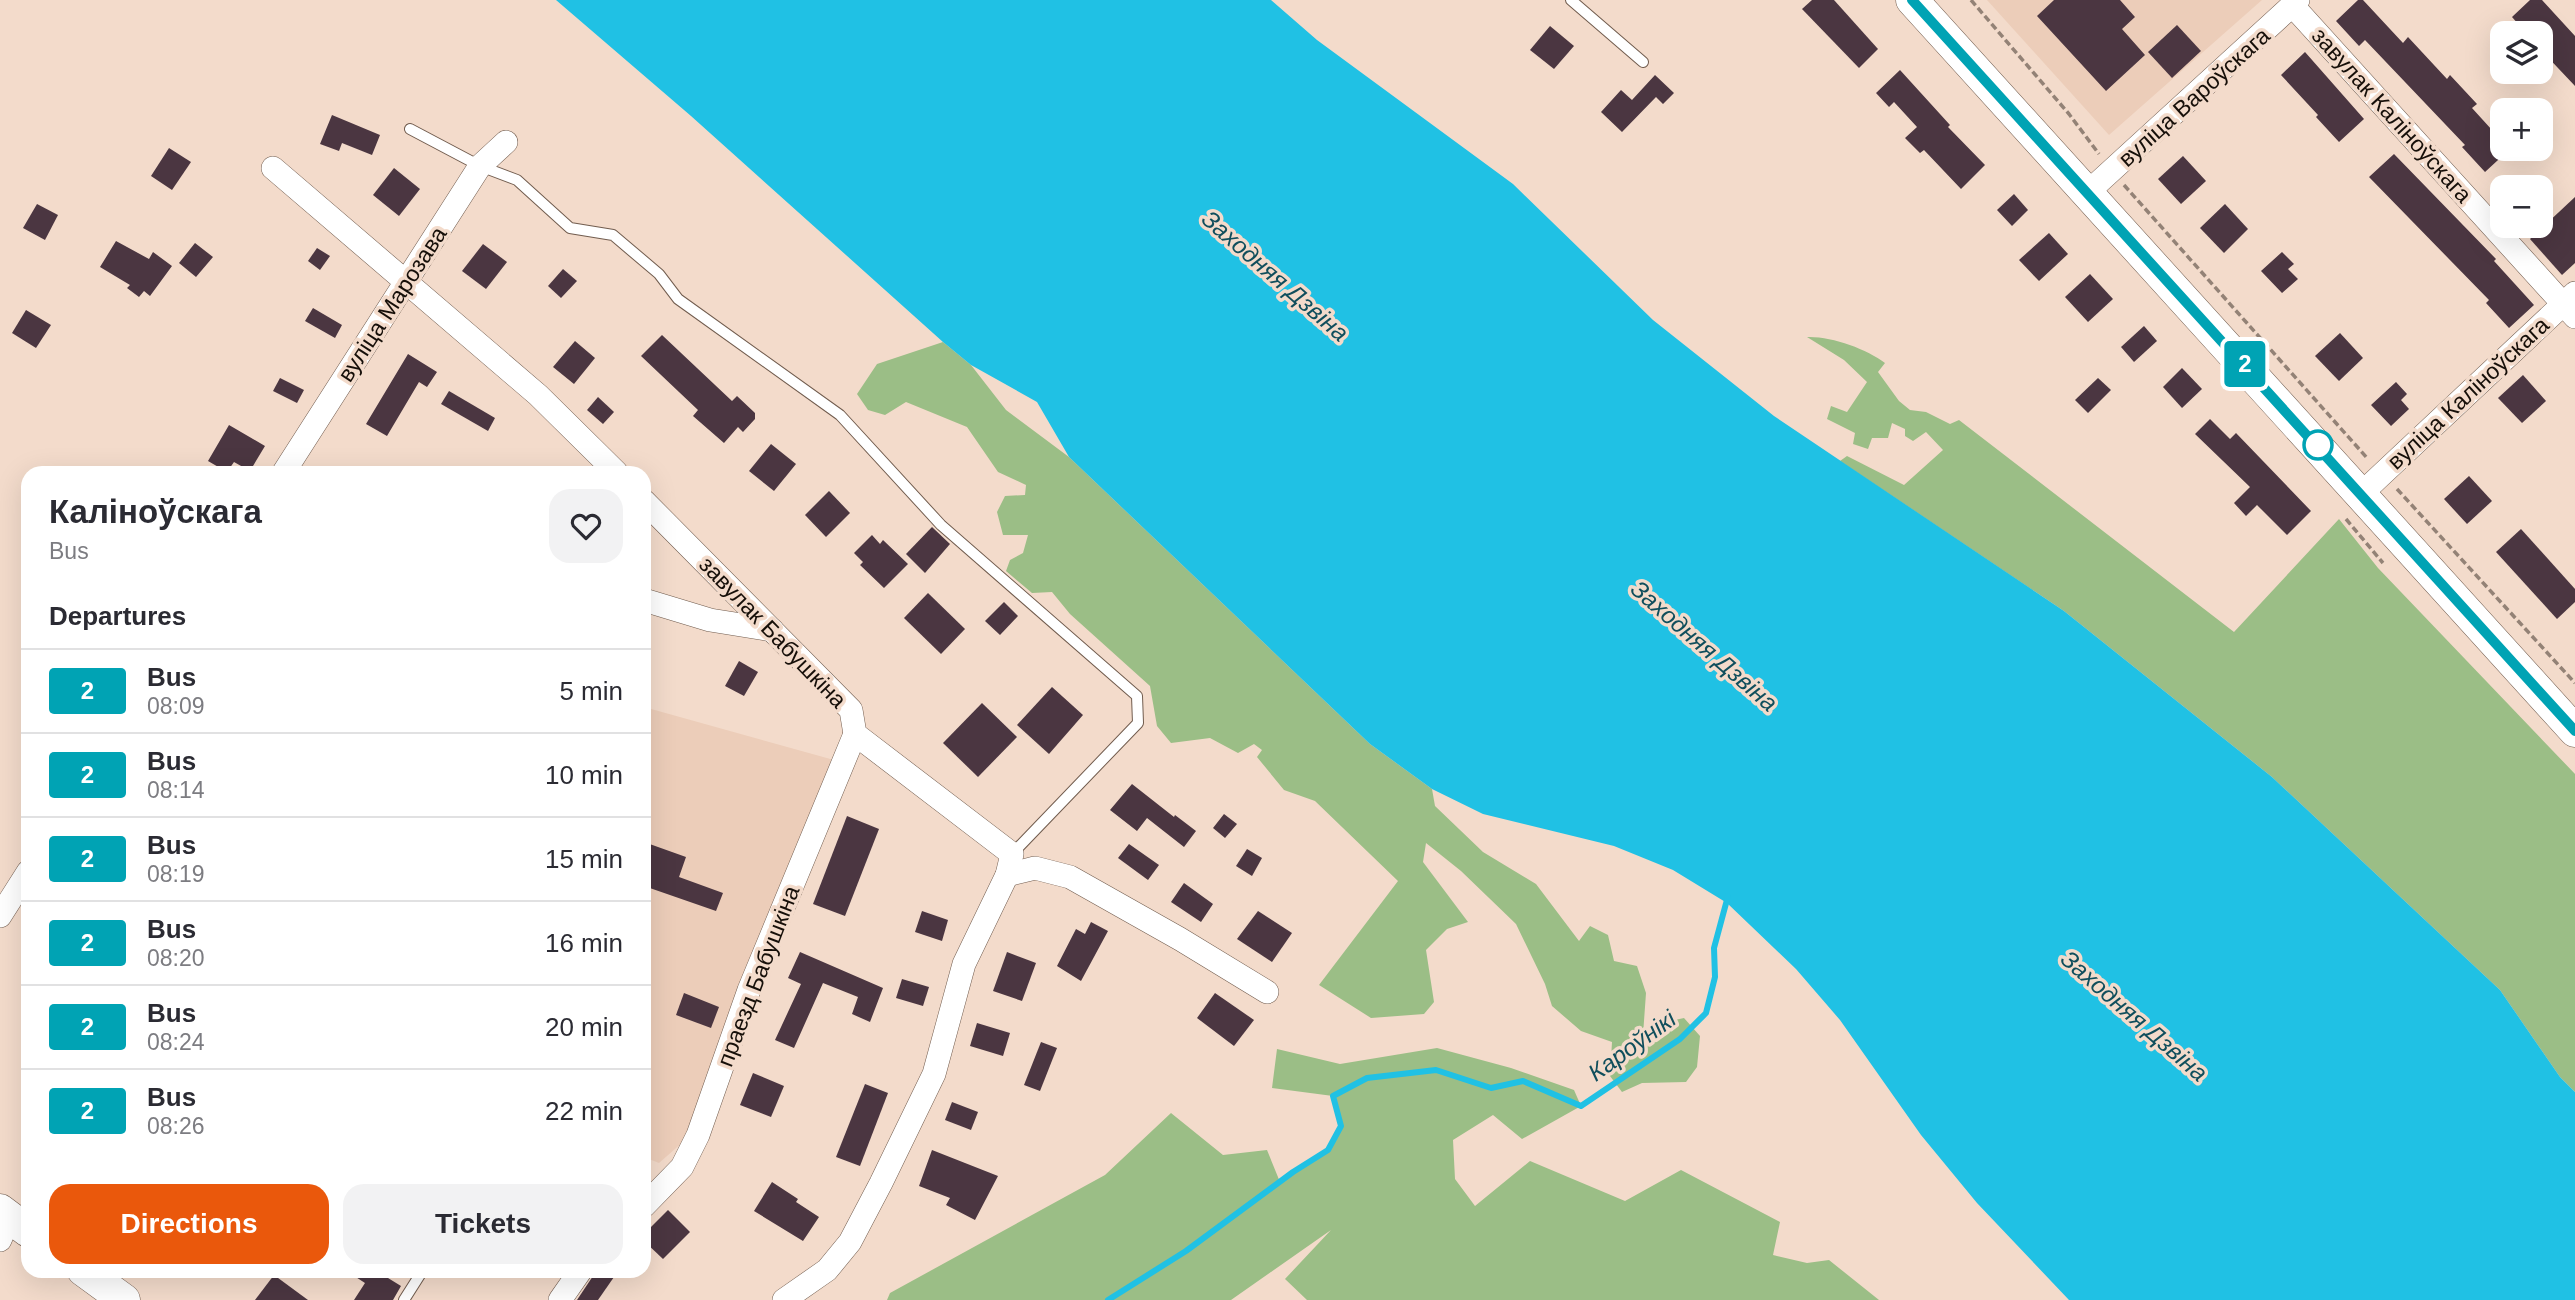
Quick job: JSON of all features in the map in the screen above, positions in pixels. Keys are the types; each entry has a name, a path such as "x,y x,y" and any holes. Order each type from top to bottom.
{"main road":[{"path":"1912,0 2088,192 2372,483 2575,731"},
{"path":"94,1278 124,1300"}],"street":[{"name":"вуліца Вароўскага","path":"2088,192 2295,3"},
{"name":"завулак Каліноўскага","path":"2295,3 2571,304"},
{"name":"вуліца Марозава","path":"288,466 480,166 506,142"},
{"path":"273,168 538,394 610,466"},
{"name":"вуліца Каліноўскага","path":"2372,483 2571,304"},
{"name":"завулак Бабушкіна","path":"651,508 851,710 855,734 1010,865"},
{"path":"651,602 710,620 772,630"},
{"name":"праезд Бабушкіна","path":"651,1199 682,1167 698,1135 749,990 855,734"},
{"path":"784,1300 827,1270 850,1242 862,1219 934,1074 964,964 1010,865 1070,877 1267,992"},
{"path":"0,916 21,883"},
{"path":"560,1300 575,1278"}],"lane":[{"path":"1571,0 1643,62"},
{"path":"410,129 480,166 517,180 570,228 613,235 659,274 678,299 840,415 941,525 1137,696 1138,723 1010,865"},
{"path":"404,1300 418,1278"}],"path":[{"path":"1971,0 2069,114 2112,171 2337,427 2372,483 2575,683"},
{"path":"2364,543 2382,564"}],"shaded area":[{"path":"1987,0 2262,0 2109,135"},
{"path":"651,709 834,760 741,987 683,1142 659,1163 651,1160"}],"green space":[{"path":"1807,337 1848,344 1885,363 1878,372 1899,401 1910,410 1926,412 1950,424 1959,420 2234,632 2339,519 2378,568 2575,774 2575,1092 2560,1077 2500,990 2272,777 2064,611 1840,461 1847,456 1904,485 1943,450 1926,432 1913,441 1905,436 1905,429 1892,423 1888,438 1872,438 1868,449 1853,444 1855,433 1827,419 1831,406 1847,412 1867,382 1844,360"},
{"path":"943,342 971,365 1006,410 1069,457 1370,744 1432,789 1435,806 1483,852 1536,884 1579,941 1590,926 1608,935 1614,961 1637,966 1646,993 1643,1035 1656,1024 1684,1018 1700,1036 1697,1067 1686,1082 1642,1083 1622,1092 1610,1076 1612,1042 1581,1031 1552,1006 1545,984 1516,924 1461,871 1426,843 1423,862 1468,922 1447,929 1426,950 1434,1002 1424,1014 1371,1018 1319,985 1398,881 1315,801 1284,790 1257,757 1262,750 1254,744 1238,753 1210,738 1171,743 1157,726 1150,686 1070,614 1052,592 1032,593 1006,571 1010,560 1023,553 1028,535 1003,535 997,512 1005,496 1025,495 1026,485 998,472 967,427 906,402 885,415 868,410 857,394 877,364"},
{"path":"1437,1048 1511,1068 1574,1090 1581,1106 1522,1139 1493,1115 1453,1140 1455,1179 1475,1206 1530,1161 1625,1201 1681,1170 1780,1222 1773,1255 1807,1263 1829,1260 1879,1300 1307,1300 1285,1279 1331,1230 1231,1300 887,1300 890,1293 1105,1175 1171,1113 1223,1155 1267,1150 1280,1182 1328,1150 1341,1126 1333,1096 1272,1088 1277,1049 1340,1064"}],"water":[{"name":"Заходняя Дзвіна","path":"556,0 1271,0 1317,40 1513,184 1653,320 1774,416 2064,611 2272,777 2500,990 2560,1077 2575,1092 2575,1300 2069,1300 1977,1203 1921,1135 1840,1020 1796,969 1727,903 1673,870 1614,846 1483,814 1432,789 1370,744 1069,457 1037,402 971,365 943,342 691,116"}],"building":[{"path":"1812,0 1834,0 1878,49 1859,68 1802,9"},
{"path":"2054,0 2120,0 2135,17 2122,29 2145,55 2106,91 2037,16"},
{"path":"2358,0 2363,0 2403,43 2408,37 2447,79 2450,75 2477,104 2472,108 2490,128 2490,161 2497,161 2485,172 2462,147 2465,145 2365,40 2359,46 2336,21"},
{"path":"2530,0 2542,0 2575,36 2575,86 2553,63 2553,21 2516,21 2512,17"},
{"path":"2177,25 2201,51 2172,78 2148,52"},
{"path":"1550,26 1574,46 1554,69 1530,50"},
{"path":"2305,52 2364,119 2339,142 2281,75"},
{"path":"1900,70 1950,125 1948,127 1985,165 1961,189 1924,150 1920,153 1905,138 1917,127 1894,102 1889,107 1876,93"},
{"path":"1655,75 1674,93 1663,104 1656,97 1622,132 1601,112 1621,90 1632,100"},
{"path":"332,115 380,135 372,155 342,143 339,151 320,144"},
{"path":"169,148 191,162 172,190 151,176"},
{"path":"2394,154 2496,259 2494,261 2534,305 2509,328 2486,303 2489,300 2369,177"},
{"path":"2183,156 2206,181 2181,204 2158,179"},
{"path":"394,168 420,189 399,216 373,195"},
{"path":"2014,194 2028,210 2012,226 1997,210"},
{"path":"2575,197 2575,263 2562,275 2530,239 2553,238 2553,218"},
{"path":"37,204 58,215 45,240 23,228"},
{"path":"2225,204 2248,229 2224,253 2200,228"},
{"path":"2049,233 2068,254 2039,281 2019,260"},
{"path":"116,241 149,259 153,252 172,266 150,296 144,291 139,297 127,288 130,285 100,267"},
{"path":"195,243 213,257 196,277 179,263"},
{"path":"483,244 507,262 486,289 462,271"},
{"path":"317,248 330,256 320,270 308,261"},
{"path":"2282,252 2294,264 2288,269 2298,279 2282,293 2261,271"},
{"path":"563,269 577,281 561,298 548,286"},
{"path":"2090,274 2113,299 2088,322 2065,297"},
{"path":"313,308 342,325 335,338 305,321"},
{"path":"26,310 51,325 36,348 12,333"},
{"path":"2144,326 2157,341 2134,362 2121,347"},
{"path":"2340,333 2363,358 2339,381 2315,356"},
{"path":"662,335 732,401 737,396 755,413 755,419 743,432 738,427 724,443 693,416 698,410 641,356"},
{"path":"575,341 595,358 574,384 553,367"},
{"path":"408,354 437,372 427,387 419,382 387,436 366,424"},
{"path":"2182,368 2202,389 2182,408 2163,387"},
{"path":"2523,375 2546,401 2522,423 2498,398"},
{"path":"280,378 304,390 297,403 273,391"},
{"path":"2098,378 2111,390 2088,413 2075,400"},
{"path":"2396,382 2407,394 2401,400 2409,409 2391,426 2371,405"},
{"path":"449,391 495,418 488,431 441,404"},
{"path":"598,397 614,412 603,424 587,410"},
{"path":"2210,419 2230,439 2236,433 2311,511 2287,535 2257,505 2246,516 2234,503 2250,487 2195,434"},
{"path":"229,425 265,446 253,466 241,466 234,462 231,466 217,466 208,461"},
{"path":"771,444 796,464 774,491 749,471"},
{"path":"2469,476 2492,501 2467,524 2444,499"},
{"path":"829,491 850,513 826,537 805,515"},
{"path":"932,527 950,544 925,573 906,554"},
{"path":"2521,529 2575,589 2575,602 2557,619 2496,552"},
{"path":"872,535 880,544 883,540 908,564 884,588 860,565 863,562 854,553"},
{"path":"928,593 965,629 941,654 904,618"},
{"path":"1004,602 1018,616 1000,635 985,621"},
{"path":"739,661 758,672 744,696 725,686"},
{"path":"1052,687 1083,715 1049,754 1017,725"},
{"path":"982,703 1017,737 978,777 943,743"},
{"path":"1132,784 1196,831 1184,847 1147,818 1137,831 1110,810"},
{"path":"1224,814 1237,824 1225,838 1213,828"},
{"path":"847,816 879,829 845,916 813,904"},
{"path":"651,844 686,857 679,877 723,893 716,911 651,888"},
{"path":"1129,844 1159,865 1148,880 1118,858"},
{"path":"1247,849 1262,858 1252,876 1236,866"},
{"path":"1184,883 1213,904 1201,922 1171,902"},
{"path":"922,911 948,920 942,941 915,932"},
{"path":"1258,911 1292,933 1272,962 1237,939"},
{"path":"1091,922 1108,931 1081,981 1057,966 1076,929 1085,934"},
{"path":"800,952 883,988 870,1022 852,1014 858,997 823,983 794,1048 775,1040 801,984 788,978"},
{"path":"1007,952 1036,963 1022,1001 993,991"},
{"path":"902,979 929,987 923,1006 896,998"},
{"path":"684,993 719,1007 711,1028 676,1015"},
{"path":"1215,993 1254,1020 1234,1046 1197,1018"},
{"path":"977,1023 1010,1033 1003,1056 970,1046"},
{"path":"1041,1042 1057,1048 1040,1091 1024,1085"},
{"path":"753,1073 784,1086 771,1117 740,1105"},
{"path":"865,1084 888,1093 860,1166 836,1157"},
{"path":"952,1102 978,1112 971,1130 945,1120"},
{"path":"932,1150 998,1176 975,1220 946,1205 950,1198 919,1186"},
{"path":"772,1182 819,1217 803,1241 754,1211"},
{"path":"668,1210 690,1232 663,1259 651,1248 651,1227"},
{"path":"272,1278 278,1278 308,1300 255,1300"},
{"path":"357,1278 388,1278 401,1286 393,1300 354,1300 365,1283"},
{"path":"592,1278 613,1278 598,1300 577,1300"}],"waterway":[{"name":"Кароўнікі","path":"1108,1300 1186,1251 1293,1172 1328,1150 1341,1126 1333,1096 1367,1078 1436,1070 1491,1088 1523,1081 1581,1106 1680,1039 1706,1013 1715,977 1714,948 1728,896"}],"bus line":[{"name":"2","path":"1912,0 2337,465 2575,731"}]}
